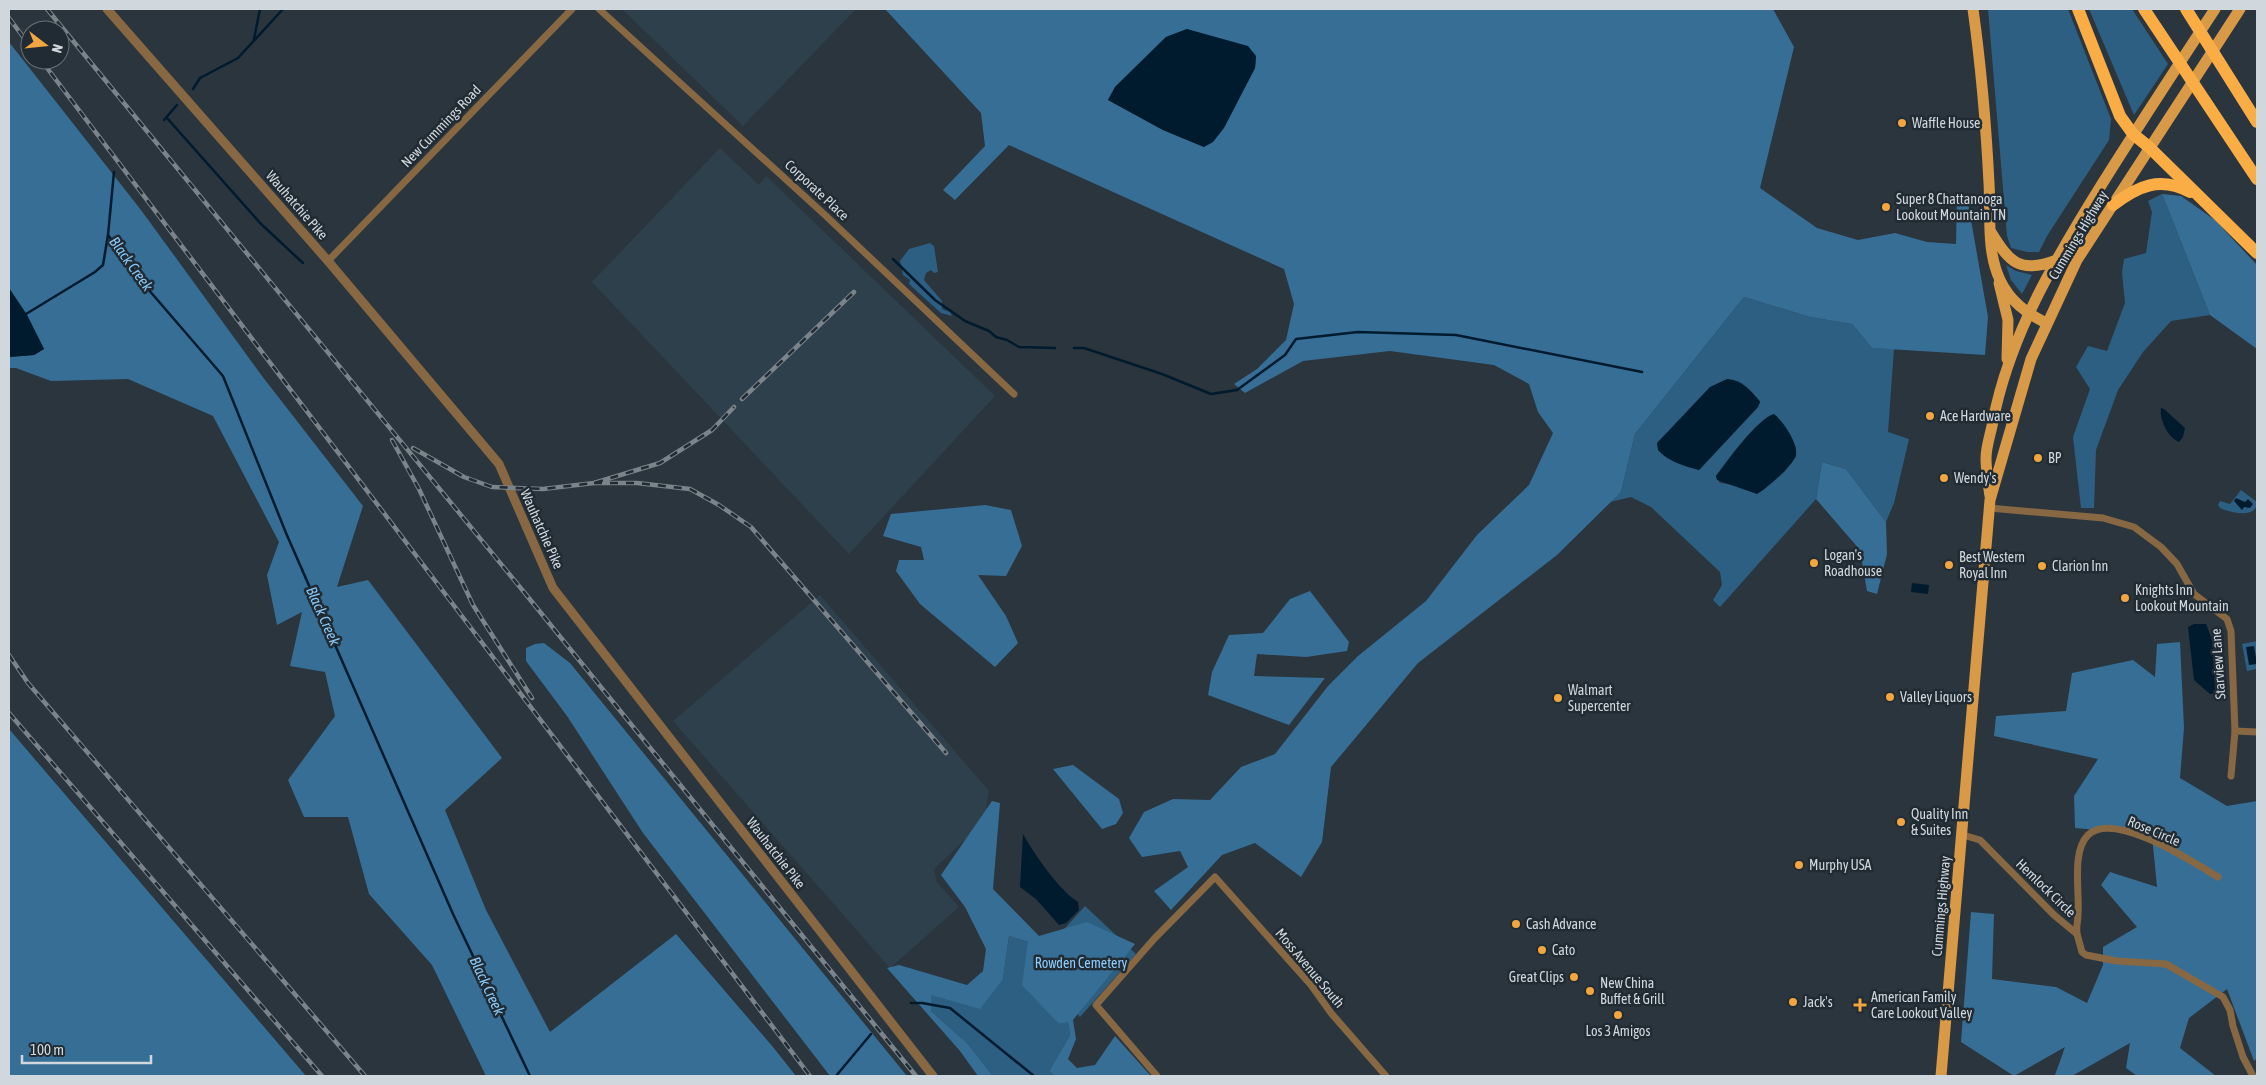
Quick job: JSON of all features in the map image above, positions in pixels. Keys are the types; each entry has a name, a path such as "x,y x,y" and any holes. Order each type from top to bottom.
{"highway":[{"path":"2078,9 2120,116 2133,134 2149,147 2257,253"},
{"path":"2144,9 2257,179"},
{"path":"2187,9 2257,122"},
{"path":"2112,205 2130,192 2147,185 2178,185 2199,196"}],"main road":[{"path":"1973,9 1981,66 1991,247 2000,279 2010,297 2028,314 2046,323"},
{"name":"Cummings Highway","path":"1941,1076 1963,834 1974,671 1990,504 1986,456 1997,401 2028,314 2057,260 2133,134 2215,9"},
{"name":"Cummings Highway","path":"1990,504 2031,359 2046,323 2077,260 2240,9"},
{"path":"1990,231 2004,254 2012,262 2032,267 2057,260"},
{"path":"1997,269 2002,303 2008,320 2006,373"}],"street":[{"name":"Wauhatchie Pike","path":"107,9 328,261 499,464 553,588 933,1076"},
{"name":"New Cummings Road","path":"328,261 572,9"},
{"name":"Corporate Place","path":"599,9 825,215 1014,394"},
{"name":"Starview Lane","path":"1990,504 2118,521 2134,527 2162,547 2177,564 2194,594 2227,619 2231,631 2235,732 2231,776"},
{"path":"2235,732 2257,732"},
{"name":"Rose Circle","path":"2077,934 2078,863 2081,848 2088,835 2107,827 2131,833 2166,847 2218,877"},
{"name":"Hemlock Circle","path":"1963,834 1980,840 2033,894 2077,934 2082,952 2086,955 2117,961 2166,964 2223,997 2230,1010 2243,1057 2253,1076"},
{"name":"Moss Avenue South","path":"1157,1076 1096,1005 1154,939 1214,877 1311,985 1331,1012 1386,1076"}],"shaded area":[{"path":"622,9 856,9 743,126"},
{"path":"1187,29 1248,46 1256,56 1255,68 1224,128 1213,142 1204,147 1163,130 1108,100 1115,87 1166,37"},
{"path":"720,148 759,185 766,176 995,396 849,554 592,282"},
{"path":"9,288 27,315 44,349 34,355 9,357"},
{"path":"1727,379 1737,381 1750,390 1760,402 1758,407 1699,470 1677,463 1662,454 1658,450 1657,443 1710,387"},
{"path":"2161,408 2185,428 2183,437 2179,442 2171,437 2165,428 2161,417"},
{"path":"1774,414 1782,422 1795,445 1796,455 1790,465 1773,482 1757,494 1717,480 1716,476 1743,441 1760,423"},
{"path":"2236,498 2245,502 2248,499 2253,504 2250,508 2244,507 2242,510 2234,501"},
{"path":"1912,583 1929,585 1928,594 1911,592"},
{"path":"820,595 989,791 984,822 934,869 937,882 959,907 890,968 673,721"},
{"path":"2194,624 2206,624 2212,639 2219,678 2216,693 2210,694 2194,680 2188,627"},
{"path":"2254,646 2257,664 2249,665 2246,647"},
{"path":"1023,834 1055,880 1078,902 1079,910 1066,923 1059,925 1036,899 1020,887"}],"green space":[{"path":"885,9 1773,9 1794,47 1760,188 1817,228 1858,240 1895,233 1927,242 1956,244 1957,194 1967,197 1988,317 1985,355 1872,348 1852,324 1810,317 1744,297 1635,434 1621,492 1557,555 1418,663 1331,767 1322,842 1301,877 1255,843 1222,855 1171,910 1154,891 1188,867 1180,851 1142,857 1129,838 1144,812 1173,799 1210,800 1241,767 1275,754 1328,686 1358,656 1426,601 1477,535 1529,485 1553,433 1538,412 1529,384 1494,365 1390,351 1303,361 1245,393 1234,384 1257,369 1286,340 1294,304 1284,269 1009,145 955,200 943,190 985,146 981,113","holes":["1187,29 1256,56 1255,68 1224,127 1204,147 1163,130 1108,100 1115,87 1166,37"]},
{"path":"1988,9 2068,9 2111,119 2109,140 2047,236 2039,252 2027,252 2011,248 2007,236"},
{"path":"2089,9 2132,9 2168,64 2134,115"},
{"path":"9,42 20,56 20,70 31,70 141,210 262,376 363,506 337,587 368,580 502,758 445,810 486,910 550,1032 676,934 796,1076 486,1076 432,965 369,894 348,817 304,817 288,780 335,716 325,672 290,666 302,612 277,625 267,575 279,542 213,416 128,379 51,381 16,368 9,368 9,357 34,355 44,349 27,315 9,288"},
{"path":"2162,194 2210,315 2171,321 2143,352 2118,390 2096,450 2094,508 2081,508 2073,437 2090,389 2076,367 2088,346 2107,351 2125,303 2122,272 2124,259 2146,253 2152,212 2148,201"},
{"path":"2162,194 2181,196 2215,220 2257,265 2257,349 2210,315"},
{"path":"930,243 934,246 938,272 934,273 931,270 926,273 924,280 942,301 942,309 950,312 952,316 941,313 909,284 910,280 903,275 900,261 909,249"},
{"path":"2006,265 2016,271 2032,275 2022,294 2011,280"},
{"path":"1744,297 1810,317 1852,324 1872,348 1894,349 1888,432 1909,439 1894,503 1886,522 1846,469 1822,462 1816,499 1720,607 1713,600 1722,585 1720,572 1651,507 1631,497 1610,502 1621,492 1635,434","holes":["1745,386 1760,401 1758,407 1699,470 1673,461 1658,450","1760,424 1783,424 1796,448 1796,456 1784,472 1757,494 1735,485 1720,483 1716,476"]},
{"path":"1822,462 1846,469 1886,522 1887,554 1877,594 1867,591 1860,550 1816,499"},
{"path":"2241,490 2257,502 2253,511 2237,513 2220,508 2218,505 2220,501 2230,504"},
{"path":"985,505 1011,510 1022,546 1006,576 978,575 1006,616 1018,643 995,667 920,604 896,571 899,560 924,560 921,547 883,536 891,514"},
{"path":"1310,591 1349,642 1347,651 1306,657 1257,654 1254,676 1325,678 1289,725 1208,695 1212,672 1229,635 1263,633 1290,599"},
{"path":"2257,641 2257,669 2247,671 2242,644"},
{"path":"2180,642 2184,728 2180,778 2227,806 2257,801 2257,1058 2254,1061 2227,989 2189,1018 2180,1048 2216,1076 2137,1076 2126,1068 2130,1043 2072,1076 2055,1075 2065,1047 2014,1076 1961,1042 1971,912 1994,914 1992,979 2056,987 2087,1003 2103,965 2103,947 2137,927 2101,885 2110,872 2157,887 2152,835 2075,828 2074,796 2098,759 1994,736 1996,716 2066,711 2072,673 2133,660 2155,677 2157,644"},
{"path":"544,643 570,663 907,1076 830,1076 643,833 567,716 526,661 526,648"},
{"path":"9,729 306,1076 9,1076"},
{"path":"1073,765 1119,799 1123,813 1116,824 1102,829 1053,769"},
{"path":"992,801 1000,803 993,889 1039,936 1087,922 1135,944 1073,1020 1076,1039 1068,1059 1077,1068 1095,1065 1115,1036 1151,1076 1055,1076 1049,1071 1070,1035 1068,1022 1059,1024 1022,985 1028,942 1009,936 1003,979 980,1009 931,995 931,1011 968,1044 993,1076 978,1076 960,1051 887,968 899,965 967,985 983,971 986,949 965,907 941,875"},
{"name":"Rowden Cemetery","path":"1085,906 1136,954 1080,1017 1037,967 1056,938"},
{"path":"1009,936 1028,942 1043,1006 1059,1024 1068,1021 1070,1035 1049,1071 1055,1076 993,1076 968,1044 931,1011 931,994 1003,979"}],"waterway":[{"name":"Black Creek","path":"254,39 260,9"},
{"name":"Black Creek","path":"193,89 200,78 238,58 283,9"},
{"name":"Black Creek","path":"164,120 177,105"},
{"path":"167,118 261,224 303,263"},
{"path":"26,314 95,272 103,265 114,172"},
{"name":"Black Creek","path":"108,235 148,289 223,376 286,533 453,914 530,1076"},
{"path":"893,259 935,300 965,321 1019,347 1055,348"},
{"path":"1074,348 1084,348 1162,374 1211,394 1237,390 1285,355 1296,339 1358,332 1456,335 1642,372"},
{"path":"911,1003 950,1008 1034,1076"},
{"path":"836,1076 871,1034"}],"railway":[{"path":"47,9 528,597 916,1076"},
{"path":"9,18 20,33"},
{"path":"49,70 810,1076"},
{"path":"742,399 854,292"},
{"path":"413,448 464,477 492,487 543,489 594,483 660,463 712,430 734,407"},
{"path":"392,440 419,489 473,605 532,698"},
{"path":"594,483 637,483 690,489 719,505 751,527 946,753"},
{"path":"9,655 28,683 365,1076"},
{"path":"9,713 322,1076"}],"place":[{"name":"Waffle House","path":"1902,123"},
{"name":"Super 8 Chattanooga Lookout Mountain TN","path":"1886,207"},
{"name":"Ace Hardware","path":"1930,416"},
{"name":"BP","path":"2038,458"},
{"name":"Wendy's","path":"1944,478"},
{"name":"Logan's Roadhouse","path":"1814,563"},
{"name":"Best Western Royal Inn","path":"1949,565"},
{"name":"Clarion Inn","path":"2042,566"},
{"name":"Knights Inn Lookout Mountain","path":"2125,598"},
{"name":"Valley Liquors","path":"1890,697"},
{"name":"Walmart Supercenter","path":"1558,698"},
{"name":"Quality Inn & Suites","path":"1901,822"},
{"name":"Murphy USA","path":"1799,865"},
{"name":"Cash Advance","path":"1516,924"},
{"name":"Cato","path":"1542,950"},
{"name":"Great Clips","path":"1574,977"},
{"name":"New China Buffet & Grill","path":"1590,991"},
{"name":"Jack's","path":"1793,1002"},
{"name":"American Family Care Lookout Valley","path":"1860,1005"},
{"name":"Los 3 Amigos","path":"1618,1015"}]}
